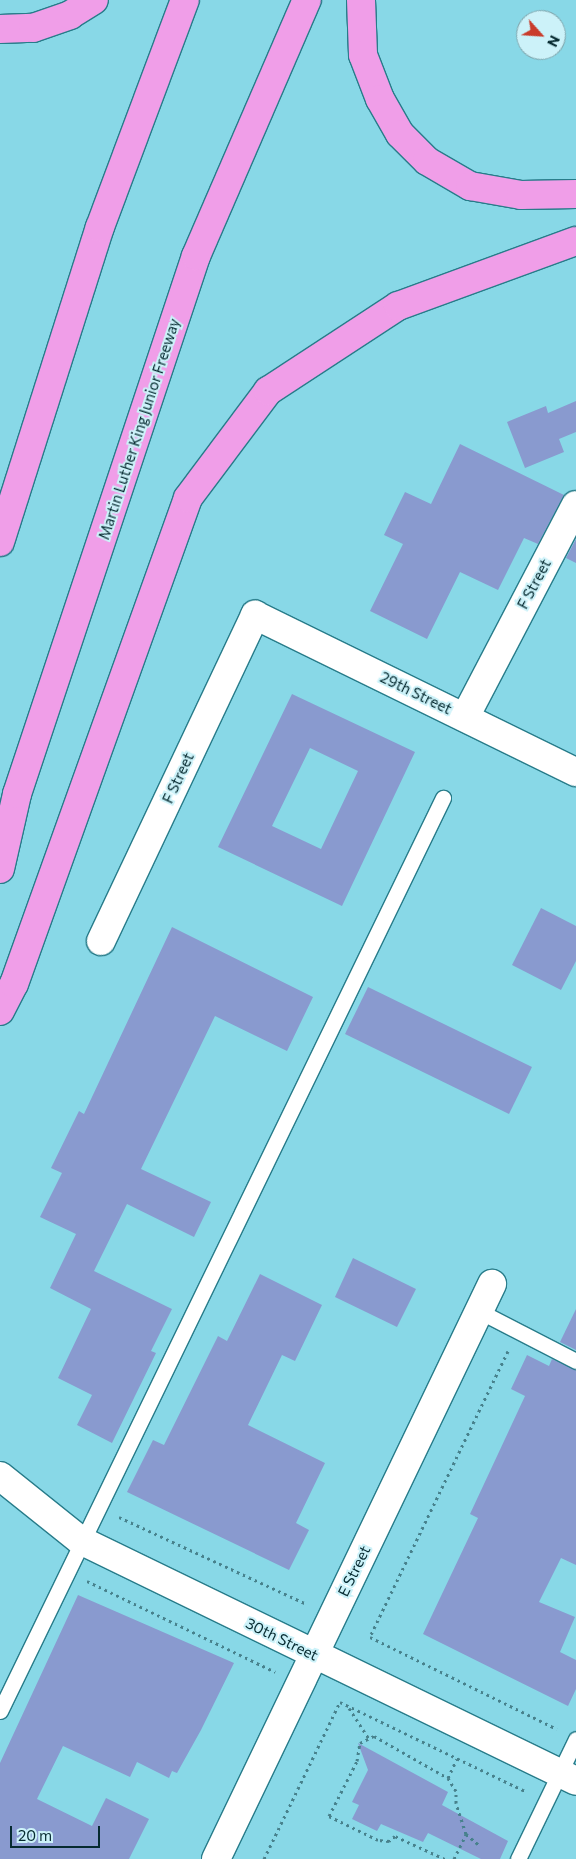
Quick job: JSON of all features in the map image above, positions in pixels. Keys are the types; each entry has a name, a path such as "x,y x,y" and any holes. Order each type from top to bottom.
{"highway":[{"path":"0,29 33,28 70,15 94,0"},
{"path":"0,542 100,227 185,0"},
{"name":"Martin Luther King Junior Freeway","path":"0,869 17,794 196,256 306,0"},
{"path":"360,0 363,55 380,99 400,134 427,161 470,186 521,195 576,194"},
{"path":"0,1011 14,984 188,498 199,483 268,392 398,306 576,241"}],"street":[{"name":"F Street","path":"465,717 576,504"},
{"name":"F Street","path":"101,941 255,615"},
{"name":"29th Street","path":"255,615 576,772"},
{"name":"E Street","path":"216,1859 492,1284"},
{"name":"30th Street","path":"0,1476 80,1540 568,1778"}],"lane":[{"path":"0,1711 80,1540 443,798"},
{"path":"479,1311 576,1361"},
{"path":"518,1859 546,1802 568,1778 572,1736"}],"path":[{"path":"518,1331 370,1637 572,1736"},
{"path":"98,1503 117,1516 306,1604 310,1596"},
{"path":"66,1569 276,1673 271,1682"},
{"path":"264,1859 340,1702 546,1802"},
{"path":"348,1706 369,1739"},
{"path":"444,1859 395,1836 389,1841 378,1840 329,1816 357,1761 360,1743 369,1739 383,1738 391,1747 448,1778 456,1791 456,1803 466,1834 478,1844"},
{"path":"448,1778 457,1759"},
{"path":"454,1859 466,1834"}],"building":[{"path":"576,401 576,432 559,439 564,452 525,468 507,422 546,406 548,413"},
{"path":"460,444 564,495 538,544 524,538 498,590 460,572 427,639 370,611 403,544 384,535 405,492 431,504"},
{"path":"576,539 576,563 566,558"},
{"path":"292,694 415,752 342,906 218,847","holes":["310,748 358,771 321,849 272,826"]},
{"path":"541,908 576,926 576,961 561,990 512,965"},
{"path":"172,927 313,997 287,1051 215,1016 141,1169 211,1202 194,1237 127,1204 94,1271 172,1309 151,1351 156,1353 112,1443 77,1425 92,1395 58,1378 91,1309 50,1288 76,1234 40,1217 62,1173 51,1168 79,1111 84,1114"},
{"path":"368,987 532,1067 509,1114 345,1034"},
{"path":"353,1258 416,1289 397,1327 335,1297"},
{"path":"260,1274 322,1305 295,1361 282,1355 248,1425 325,1463 296,1523 309,1530 289,1570 127,1492 153,1440 164,1445 218,1336 227,1341"},
{"path":"576,1309 576,1350 560,1342"},
{"path":"527,1355 549,1366 552,1359 576,1370 576,1565 561,1558 539,1602 575,1617 560,1652 576,1660 576,1689 568,1706 423,1634 478,1518 470,1514 525,1396 511,1389"},
{"path":"78,1595 234,1663 201,1730 177,1773 172,1771 169,1778 137,1762 130,1777 63,1746 37,1799 92,1826 106,1798 149,1819 129,1859 0,1859 0,1763"},
{"path":"358,1743 448,1792 442,1805 508,1841 500,1859 481,1859 428,1833 423,1842 381,1824 377,1831 352,1819 359,1805 352,1802 368,1770"}]}
